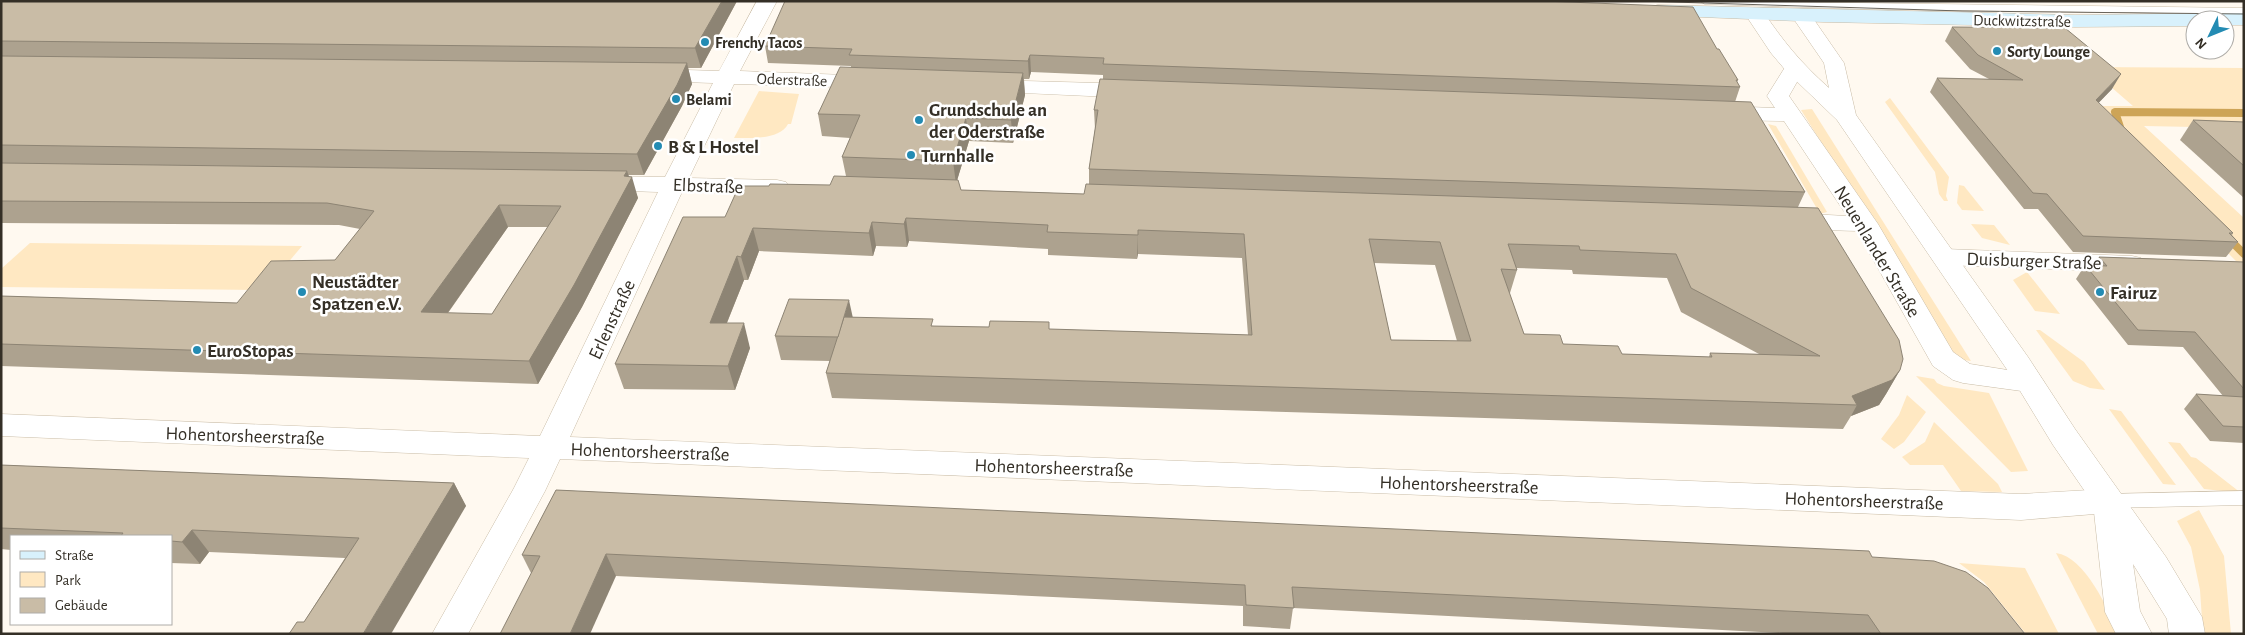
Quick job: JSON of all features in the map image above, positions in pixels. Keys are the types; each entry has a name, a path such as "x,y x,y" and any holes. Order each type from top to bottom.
{"main road":[{"name":"Duckwitzstraße","path":"2086,1 2244,3"},
{"name":"Duckwitzstraße","path":"1644,10 1750,6 2075,21 2244,19"}],"street":[{"name":"Erlenstraße","path":"450,634 529,491 674,184 727,76 767,1"},
{"path":"1750,6 1778,49 1794,68 1845,115 1944,257 2107,501 2154,567 2184,617 2187,634"},
{"path":"1795,7 1834,63 1845,115"},
{"name":"Neuenlander Straße","path":"1794,68 1778,96 1864,224 1943,359 1963,374 2029,382"},
{"name":"Oderstraße","path":"638,75 890,82"},
{"path":"970,85 1150,92"},
{"path":"1699,112 1791,115"},
{"name":"Elbstraße","path":"579,183 803,188"},
{"path":"1771,220 1864,224"},
{"name":"Duisburger Straße","path":"1944,257 2151,264"},
{"name":"Hohentorsheerstraße","path":"1,425 2021,507 2107,501"},
{"path":"2107,501 2123,612 2134,634"}],"lane":[{"path":"1705,1 1750,6"},
{"path":"1795,7 2244,12"},
{"path":"2107,501 2244,498"}],"green space":[{"path":"2088,67 2244,68 2244,128 2144,126 2244,218 2244,269 2081,106 2133,106"},
{"path":"759,91 799,94 791,124 788,124 778,133 764,137 734,138"},
{"path":"1890,98 1949,177 1946,196 1948,201 1944,201 1939,194 1935,172 1885,102"},
{"path":"1812,109 1971,361 1956,359 1801,110"},
{"path":"1768,124 1776,126 1827,212 1820,214"},
{"path":"1959,185 1964,186 1984,211 1962,210 1957,203"},
{"path":"1971,224 1994,225 2010,245 1982,238"},
{"path":"30,243 302,246 265,290 1,287 1,269"},
{"path":"2027,272 2060,314 2035,311 2013,280"},
{"path":"2036,330 2040,330 2084,362 2105,390 2090,388 2073,381"},
{"path":"1916,376 1934,379 1937,383 1944,386 1989,393 2028,471 2011,472"},
{"path":"1907,395 1926,412 1904,442 1894,449 1881,439 1899,415"},
{"path":"2109,409 2121,411 2176,485 2163,484"},
{"path":"1934,422 1998,484 2002,492 1961,491 1943,465 1910,465 1902,457 1925,442"},
{"path":"2168,442 2180,443 2191,457 2196,458 2241,493 2204,489"},
{"path":"2199,510 2224,556 2231,634 2203,634 2200,590 2191,547 2177,521"},
{"path":"2056,553 2067,557 2077,564 2086,574 2102,598 2119,634 2098,634"},
{"path":"1959,563 2025,568 2059,634 2026,634 1984,582"}],"building":[{"path":"1,1 722,1 695,48 1,41"},
{"path":"785,1 1543,1 1693,7 1717,49 1719,49 1738,80 1736,80 1740,87 1103,64 1104,58 1030,55 1028,61 849,55 852,49 765,46"},
{"path":"1952,27 2065,28 2121,74 2096,100 2233,233 2229,233 2238,242 2083,236 2047,194 2033,193 1937,78 2023,80 1978,55"},
{"path":"1,56 687,63 677,85 637,154 1,145"},
{"path":"840,67 1023,73 1011,120 966,118 953,161 842,157 860,115 818,114"},
{"path":"1100,79 1751,102 1805,192 1089,169 1098,110 1094,110"},
{"path":"2193,120 2244,122 2244,166"},
{"path":"1,163 627,171 624,176 632,177 574,285 529,361 1,344 1,296 237,303 271,261 335,260 374,211 327,203 1,201","holes":["499,205 561,206 492,314 421,312"]},
{"path":"834,176 958,180 961,190 1084,194 1086,184 1818,208 1899,340 1903,359 1900,370 1892,380 1852,396 1857,405 826,373 844,317 933,319 931,326 989,327 990,321 1049,322 1049,329 1252,335 1244,234 1138,230 1138,235 1047,232 1048,225 906,218 904,224 872,222 869,233 753,228 741,257 737,256 710,323 744,323 728,366 615,364 683,217 725,217 739,186 769,186 770,184 830,185","holes":["1369,239 1440,242 1471,341 1391,340","1508,244 1579,246 1580,250 1676,254 1691,288 1820,356 1710,353 1712,357 1622,354 1618,346 1563,344 1560,335 1524,334 1501,269 1517,270"]},
{"path":"2099,257 2244,262 2244,389 2195,332 2138,330 2085,265 2107,266"},
{"path":"789,299 849,300 838,337 775,336"},
{"path":"2196,394 2244,397 2244,427 2223,426"},
{"path":"1,465 454,483 363,634 289,634 297,622 304,622 359,538 192,530 182,542 172,541 172,535 122,535 123,533 1,528"},
{"path":"556,490 1869,551 1872,557 1934,561 1966,572 1988,588 2025,634 1881,634 1868,615 1292,587 1294,608 1246,605 1245,585 606,554 570,634 500,634 540,556 522,555"}],"waterway":[{"path":"2122,133 2115,112 2244,113"},
{"path":"2227,237 2244,254"}],"tram line":[{"path":"1640,1 1962,11 2244,14"}],"place":[{"name":"Frenchy Tacos","path":"705,42"},
{"name":"Sorty Lounge","path":"1997,51"},
{"name":"Belami","path":"676,99"},
{"name":"Grundschule an der Oderstraße","path":"919,120"},
{"name":"B & L Hostel","path":"658,146"},
{"name":"Turnhalle","path":"911,155"},
{"name":"Neustädter Spatzen e.V.","path":"302,292"},
{"name":"Fairuz","path":"2100,292"},
{"name":"EuroStopas","path":"197,350"}]}
